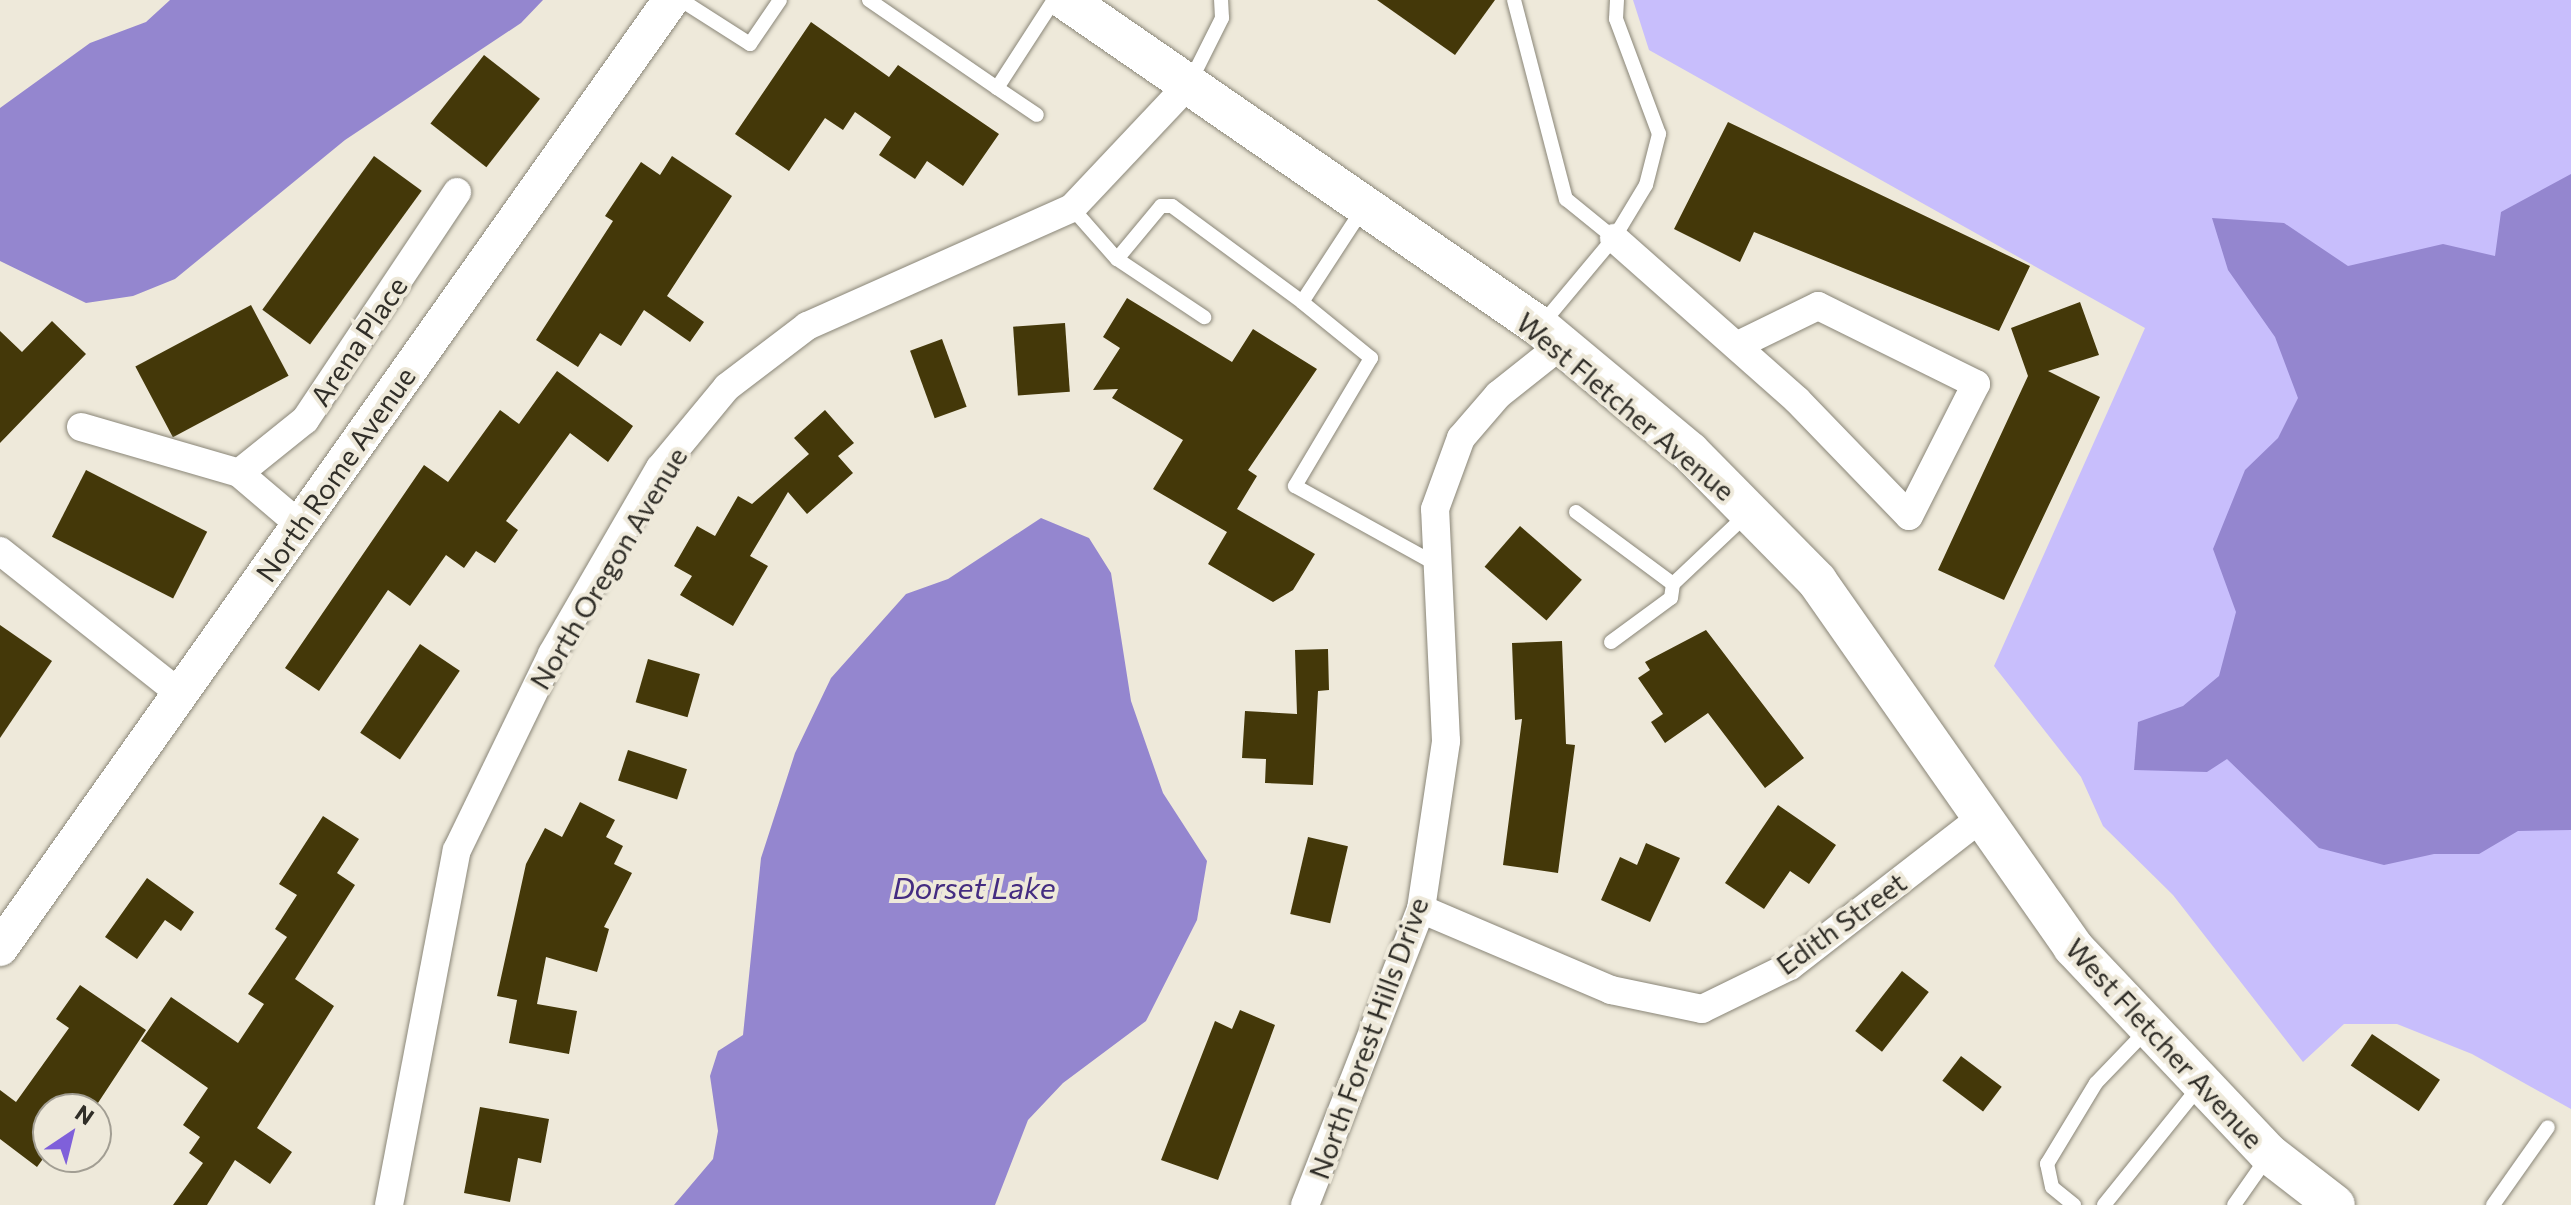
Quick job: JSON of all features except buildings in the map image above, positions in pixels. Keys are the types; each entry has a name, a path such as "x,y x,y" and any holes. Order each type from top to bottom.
{"main road":[{"name":"West Fletcher Avenue","path":"1066,0 1550,336 1749,512 1817,581 2073,947 2199,1086 2269,1154 2335,1205"}],"street":[{"name":"North Rome Avenue","path":"0,948 671,0"},
{"name":"North Oregon Avenue","path":"389,1205 457,850 552,654 660,468 727,387 807,326 1072,208 1188,85"},
{"name":"Arena Place","path":"239,473 305,420 457,192"},
{"path":"1614,238 1738,345 1852,455 1909,516 1976,384 1818,306 1738,345"},
{"name":"North Forest Hills Drive","path":"1305,1205 1421,909 1446,741 1435,509 1461,438 1550,336"},
{"path":"81,427 239,473 300,525"},
{"path":"0,551 179,693"},
{"name":"Edith Street","path":"1421,909 1611,990 1702,1009 1790,966 1981,818"}],"lane":[{"path":"681,0 750,44 780,0"},
{"path":"869,0 1037,115"},
{"path":"997,88 1054,0"},
{"path":"1188,85 1222,18 1221,0"},
{"path":"1514,0 1566,199 1614,238"},
{"path":"1550,336 1646,185 1659,134 1616,19 1617,0"},
{"path":"1117,259 1161,206 1172,206 1302,302 1371,358 1295,486 1359,526 1436,564"},
{"path":"1302,302 1365,207"},
{"path":"1072,208 1117,259 1204,317"},
{"path":"1576,512 1673,584"},
{"path":"1611,642 1671,598 1673,584 1749,512"},
{"path":"2074,1205 2052,1187 2047,1164 2096,1083 2146,1031"},
{"path":"2104,1205 2199,1086"},
{"path":"2493,1205 2548,1127"},
{"path":"2234,1205 2269,1154"}],"shaded area":[{"path":"1633,0 2571,0 2571,1109 2472,1054 2397,1024 2344,1024 2303,1062 2173,895 2103,826 2081,777 1994,666 2145,328 1649,50"}],"water":[{"path":"170,0 543,0 521,23 345,140 175,279 133,296 86,303 0,261 0,108 90,43 146,22"},
{"path":"2571,174 2571,830 2518,831 2479,854 2434,854 2384,865 2319,848 2227,759 2207,772 2134,770 2138,722 2183,706 2219,676 2236,612 2213,549 2245,470 2278,438 2298,398 2275,337 2228,270 2212,218 2284,223 2348,266 2443,244 2495,256 2501,212"},
{"name":"Dorset Lake","path":"1041,518 1089,538 1111,573 1131,701 1163,793 1207,861 1197,920 1146,1021 1063,1083 1028,1120 995,1205 674,1205 713,1159 718,1131 710,1076 718,1051 743,1035 761,858 795,753 831,678 906,594 948,579"}]}
